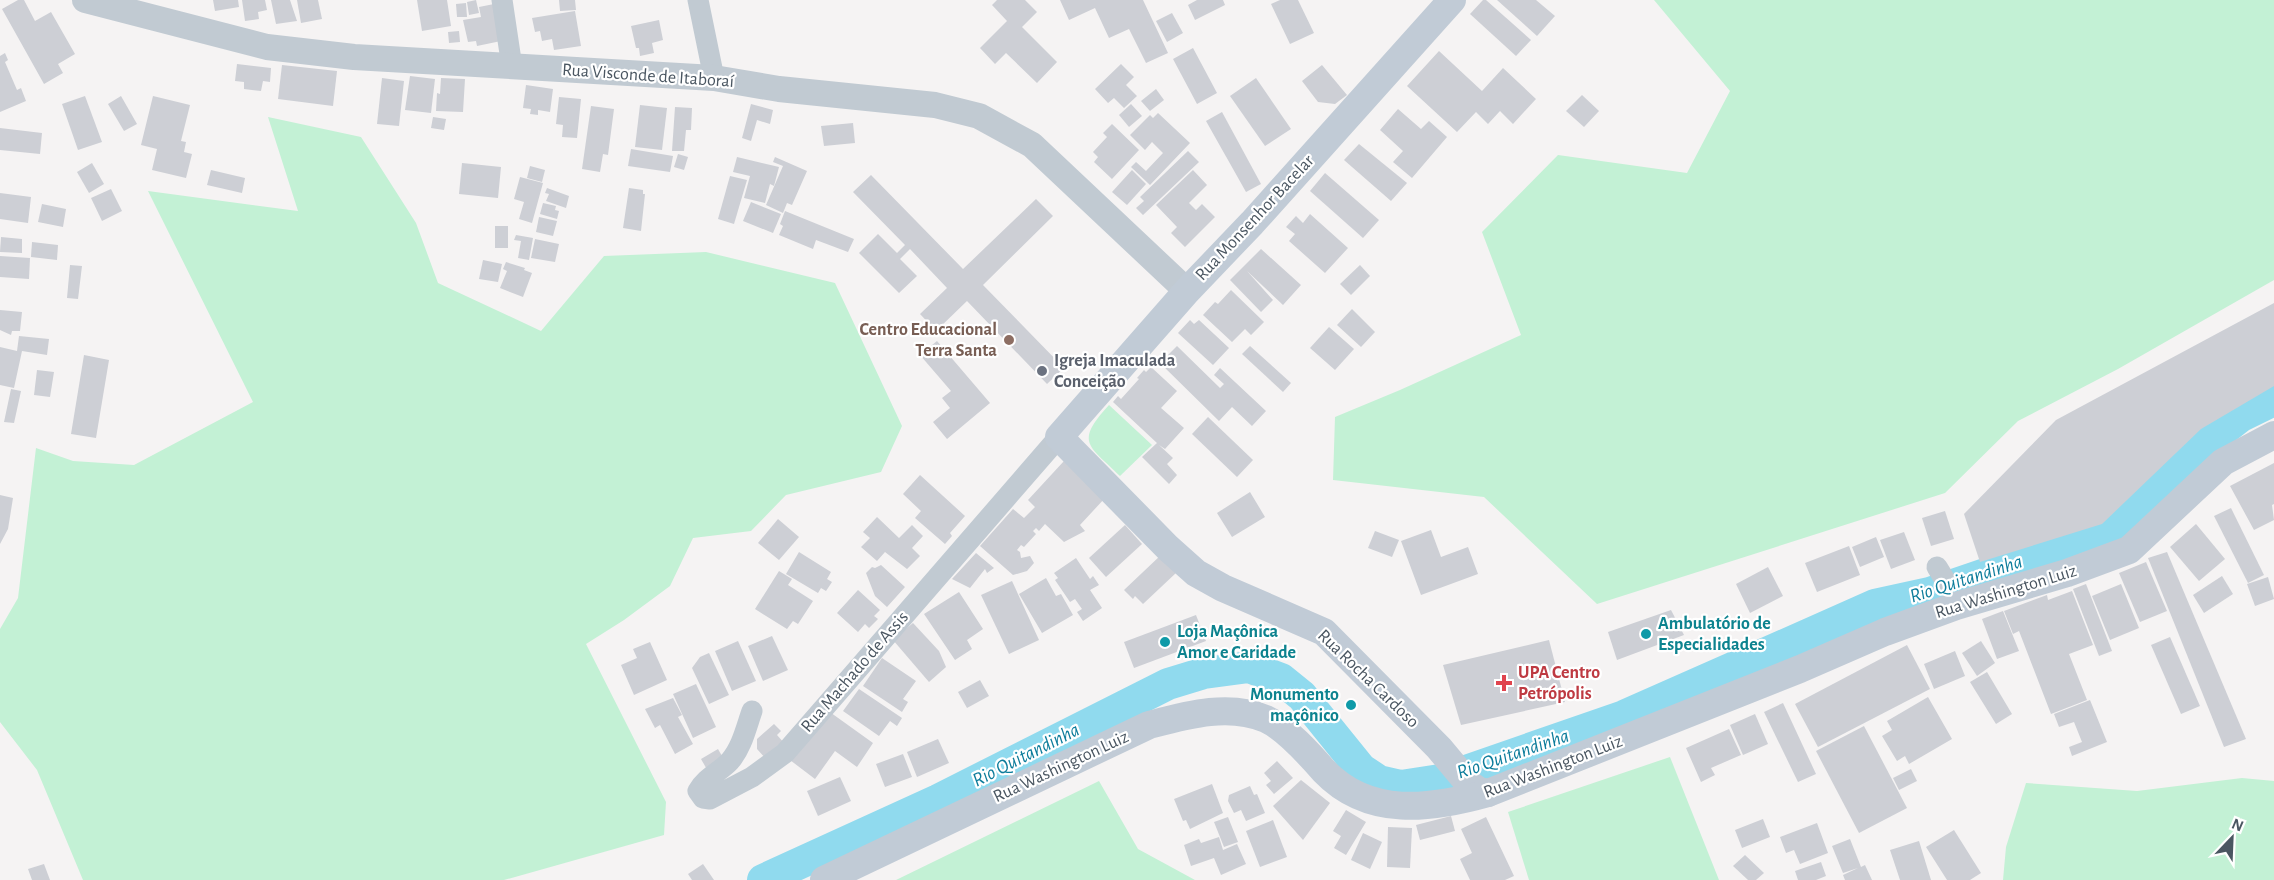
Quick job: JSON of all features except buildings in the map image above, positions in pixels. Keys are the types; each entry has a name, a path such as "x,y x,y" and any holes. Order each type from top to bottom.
{"main road":[{"name":"Rua Monsenhor Bacelar","path":"1059,438 1187,291 1252,223 1452,0"},
{"name":"Rua Washington Luiz","path":"824,880 1149,725 1194,713 1235,712 1267,720 1298,743 1330,776 1356,795 1377,804 1434,806 1784,676 1885,632 1947,588 2067,573 2129,550 2223,462 2274,435"},
{"name":"Rua Rocha Cardoso","path":"1059,438 1168,548 1196,573 1223,588 1324,632 1447,757 1472,793"}],"street":[{"name":"Rua Visconde de Itaboraí","path":"85,0 267,46 354,57 714,78 779,89 935,105 979,116 1032,145 1187,291"},
{"path":"502,0 512,67"},
{"path":"698,0 714,78"},
{"name":"Rua Machado de Assis","path":"752,711 734,755 698,791 703,798 710,799 752,777 785,753 1059,438"}],"green space":[{"path":"1654,0 2274,0 2274,280 2118,369 2018,421 1945,493 1597,604 1484,497 1333,480 1335,417 1521,335 1482,232 1558,155 1687,173 1730,91"},
{"path":"268,117 361,137 416,223 438,283 541,331 604,256 706,252 835,283 902,426 881,472 786,495 751,531 693,538 670,586 624,620 586,644 666,802 664,835 504,880 83,880 37,770 0,722 0,629 18,598 36,448 73,461 134,465 253,402 148,191 298,211"},
{"path":"1109,405 1152,445 1120,476 1100,457 1090,443 1089,436 1092,428"},
{"path":"1670,757 1719,880 1529,880 1508,812"},
{"path":"2242,778 2274,781 2274,880 2003,880 2006,847 2026,783 2137,791"},
{"path":"1099,781 1138,849 1195,880 896,880"}],"waterway":[{"name":"Rio Quitandinha","path":"763,880 938,800 1168,684 1204,673 1249,667 1281,679 1302,696 1361,769 1379,781 1401,786 1440,780 1624,716 1875,605 1930,593 2114,530 2184,461 2241,416 2274,400"}],"place":[{"name":"Centro Educacional Terra Santa","path":"1009,340"},
{"name":"Igreja Imaculada Conceição","path":"1042,371"},
{"name":"Ambulatório de Especialidades","path":"1646,634"},
{"name":"Loja Maçônica Amor e Caridade","path":"1165,642"},
{"name":"UPA Centro Petrópolis","path":"1504,683"},
{"name":"Monumento maçônico","path":"1351,705"}]}
